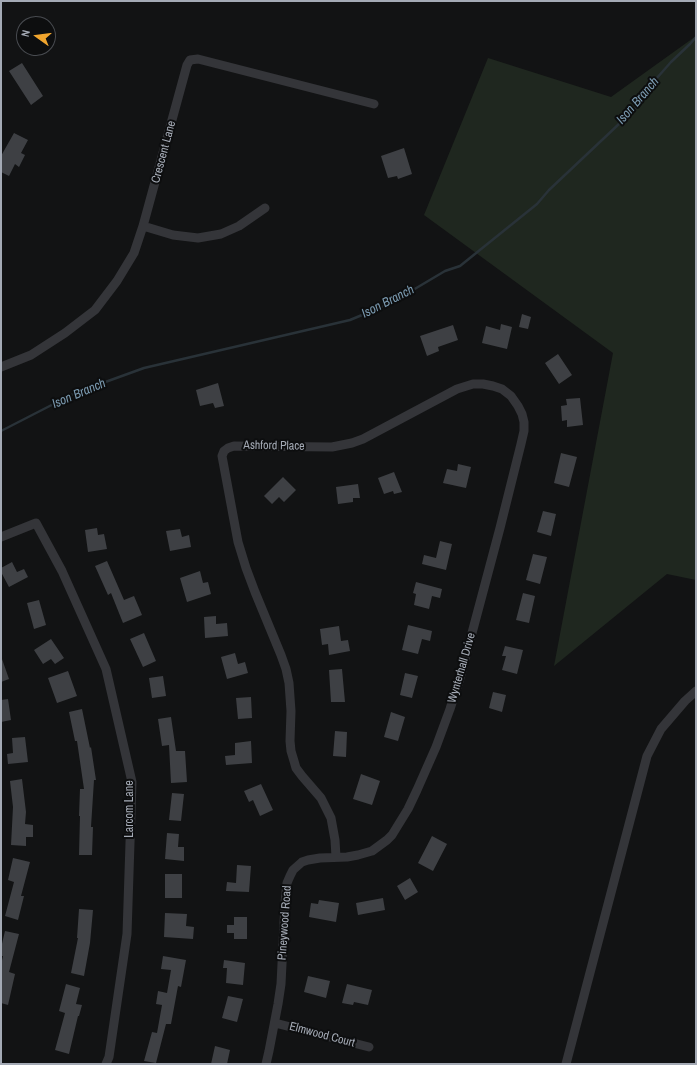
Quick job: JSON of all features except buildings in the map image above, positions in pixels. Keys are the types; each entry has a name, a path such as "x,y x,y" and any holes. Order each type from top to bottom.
{"street":[{"name":"Crescent Lane","path":"1,367 31,355 65,333 95,310 117,281 134,253 143,226 187,65 190,60 198,59 374,104"},
{"path":"143,226 173,235 198,238 221,234 239,226 265,208"},
{"name":"Ashford Place","path":"336,857 331,818 321,798 296,768 291,751 291,712 289,683 286,669 255,592 238,542 223,463 222,456 224,451 234,446 332,447 352,443 363,439 456,389 473,384 483,384 502,389 511,396 518,406 524,422 524,431 496,543"},
{"name":"Larcom Lane","path":"1,537 36,523 62,571 106,669 132,782 127,934 109,1057 106,1064"},
{"name":"Wynterhall Drive","path":"417,790 436,748 460,678 496,543"},
{"path":"566,1064 647,756 661,729 685,701 696,691"},
{"name":"Pineywood Road","path":"266,1064 275,1023 281,984 283,923 287,883 293,870 302,862 314,859 347,857 372,851 387,840 398,827 417,790"},
{"name":"Elmwood Court","path":"275,1023 369,1047"}],"shaded area":[{"path":"696,36 696,580 667,574 554,666 613,353 424,215 488,58 611,97"}],"waterway":[{"name":"Ison Branch","path":"1,431 75,393 144,368 350,320 391,303 445,271 460,266 537,204 549,190 637,107 649,87 696,37"}]}
